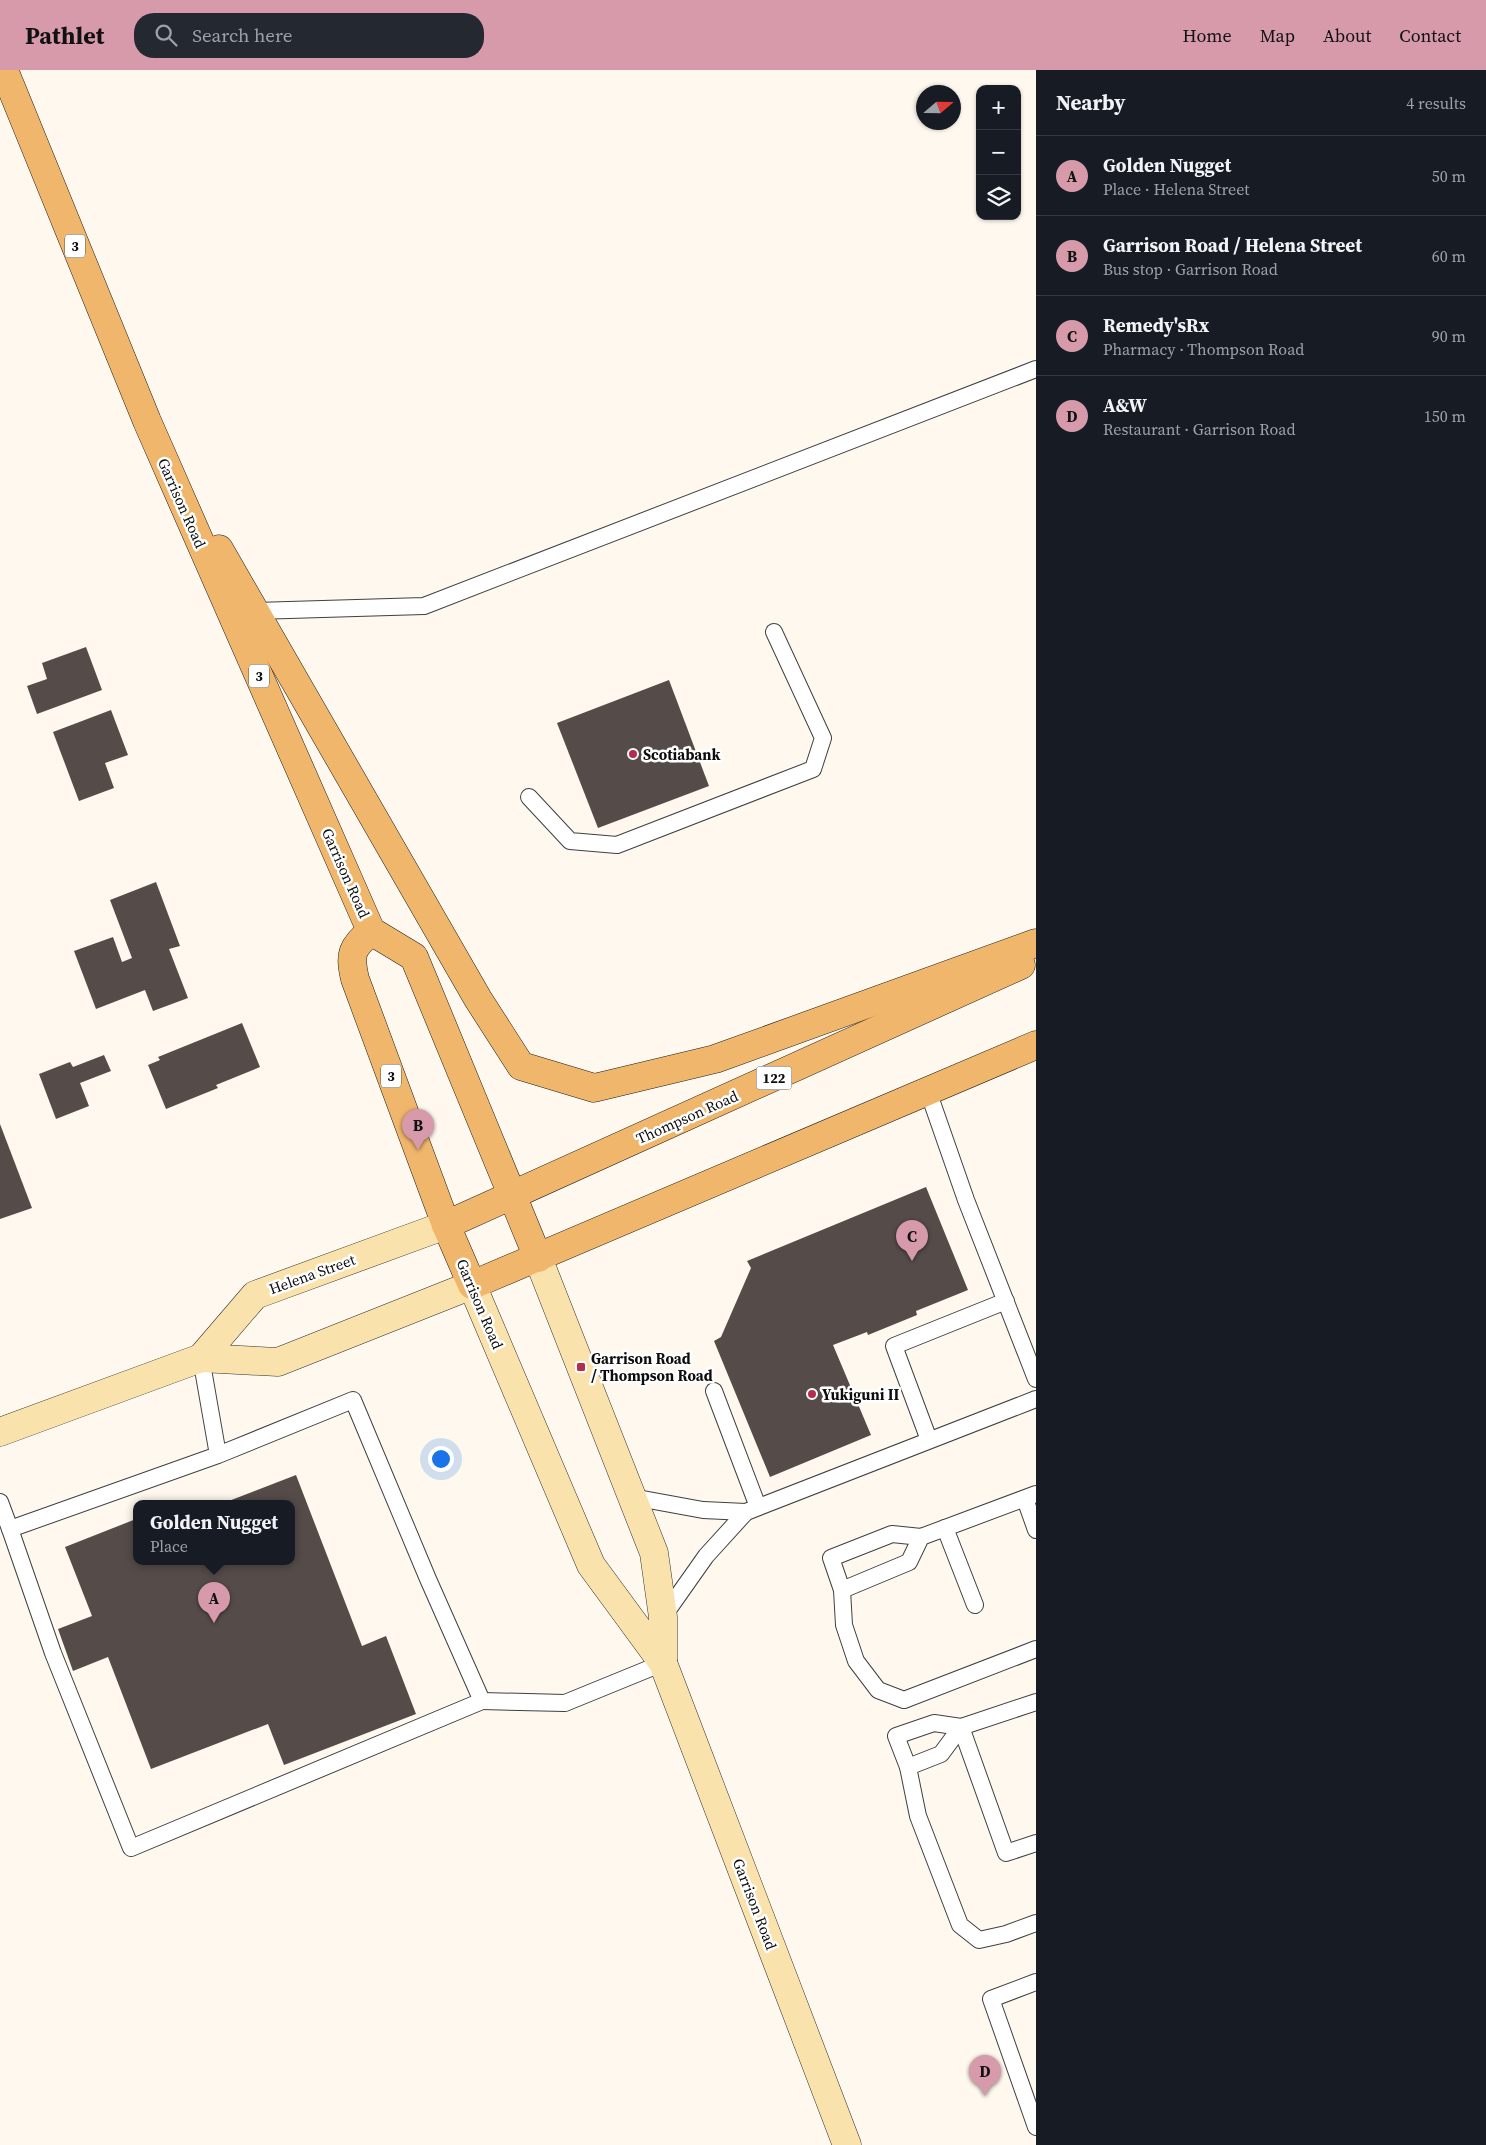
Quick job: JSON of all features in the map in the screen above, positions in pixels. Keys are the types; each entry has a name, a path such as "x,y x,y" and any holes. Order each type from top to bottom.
{"main road":[{"name":"Garrison Road","path":"4,70 146,421 371,931 414,957 538,1258 654,1553 663,1617 663,1663"},
{"path":"146,421 478,999 521,1066 594,1088 715,1059 1036,943"},
{"name":"Garrison Road","path":"371,931 353,949 351,962 355,979 446,1225 591,1565 663,1663 847,2145"},
{"name":"Thompson Road","path":"446,1225 512,1197 1036,959"},
{"name":"122","path":"472,1286 1036,1045"},
{"name":"Helena Street","path":"201,1358 255,1295 446,1225"},
{"name":"Helena Street","path":"0,1432 201,1358 278,1362 472,1286"}],"lane":[{"path":"255,611 424,606 1036,369"},
{"path":"529,797 570,841 617,845 813,770 823,738 774,632"},
{"path":"928,1091 966,1200 1036,1379"},
{"path":"929,1440 894,1346 1006,1301"},
{"path":"201,1358 218,1455"},
{"path":"714,1392 752,1509"},
{"path":"632,1498 702,1510 752,1509 1036,1399"},
{"path":"10,1529 218,1455 353,1400 428,1579 482,1701"},
{"path":"1036,1530 1030,1496 921,1537 892,1534 831,1558 842,1590 844,1626 856,1662 878,1690 904,1700 1036,1649"},
{"path":"0,1502 53,1653 131,1848 482,1701 565,1703 663,1663"},
{"path":"663,1617 706,1556 752,1509"},
{"path":"945,1528 975,1606"},
{"path":"842,1590 909,1562 921,1537"},
{"path":"1036,1702 961,1727 934,1722 896,1736 908,1767 918,1816 960,1925 979,1940 1006,1934 1036,1923"},
{"path":"908,1767 940,1754 961,1727"},
{"path":"961,1727 1006,1853 1036,1842"},
{"path":"1036,1982 991,1999 1036,2126"}],"building":[{"path":"86,647 102,690 37,714 27,686 47,679 42,663"},
{"name":"Scotiabank","path":"669,680 709,786 598,828 557,723"},
{"path":"111,710 128,755 105,763 114,788 79,801 53,732"},
{"path":"156,882 180,946 169,949 188,998 153,1011 145,990 96,1009 74,951 113,937 122,962 132,958 110,900"},
{"path":"242,1023 260,1067 216,1085 218,1088 166,1109 148,1065 160,1060 158,1057"},
{"path":"104,1055 111,1071 80,1083 89,1106 56,1119 39,1074 70,1062 73,1067"},
{"path":"0,1124 32,1208 0,1219"},
{"path":"926,1187 968,1290 916,1311 917,1315 868,1335 867,1332 833,1345 871,1435 770,1477 714,1341 721,1337 751,1268 747,1261"},
{"path":"296,1475 362,1646 386,1636 416,1714 284,1765 268,1724 151,1769 108,1657 73,1671 58,1629 92,1616 65,1547 133,1520 133,1565 295,1565 295,1500 231,1500"}],"place":[{"name":"Scotiabank","path":"633,754"},
{"name":"Garrison Road / Helena Street","path":"418,1150"},
{"name":"Remedy'sRx","path":"912,1261"},
{"name":"Garrison Road / Thompson Road","path":"581,1367"},
{"name":"Yukiguni II","path":"812,1394"},
{"name":"Golden Nugget","path":"214,1623"},
{"name":"A&W","path":"985,2096"}]}
